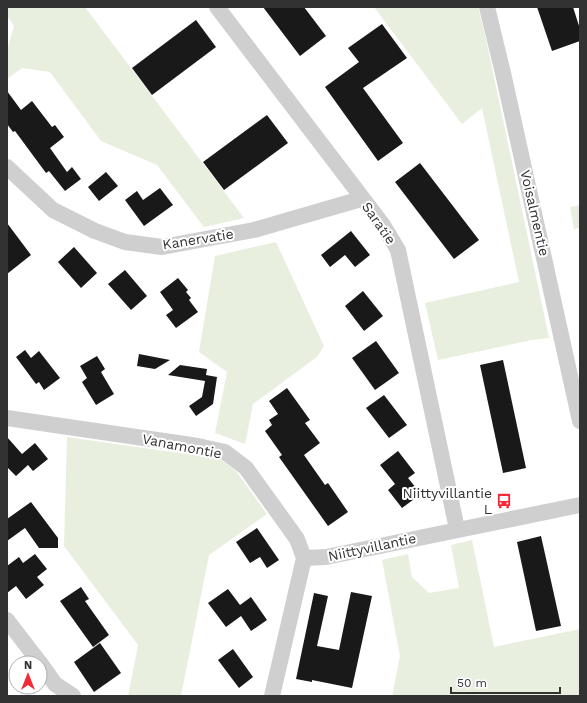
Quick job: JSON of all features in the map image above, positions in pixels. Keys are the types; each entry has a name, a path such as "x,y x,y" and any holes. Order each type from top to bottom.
{"street":[{"name":"Saratie","path":"217,7 382,225 398,250 457,529"},
{"name":"Voisalmentie","path":"487,7 580,420"},
{"name":"Kanervatie","path":"7,167 54,210 95,232 125,242 162,246 254,230 361,199"},
{"name":"Vanamontie","path":"7,418 198,446 225,452 246,468 297,539 304,558"},
{"name":"Niittyvillantie","path":"304,558 326,557 580,505"},
{"path":"272,696 304,558"},
{"path":"7,620 34,655"},
{"path":"48,674 55,684 73,696"}],"green space":[{"path":"7,7 85,7 244,218 204,227 157,165 101,141 50,72 22,68 7,79 7,51 14,26 7,16"},
{"path":"374,7 478,7 549,338 532,340 438,360 425,303 519,282 482,108 462,124"},
{"path":"580,205 580,228 574,229 570,207"},
{"path":"276,242 324,346 317,357 253,404 245,444 215,433 227,372 199,352 215,256"},
{"path":"67,437 221,459 236,471 267,514 209,555 181,696 128,696 138,645 64,546"},
{"path":"472,540 494,647 580,629 580,696 392,696 400,656 382,560 408,554 412,577 429,593 459,588 451,545"}],"building":[{"path":"263,7 304,7 326,36 300,56"},
{"path":"537,7 573,7 580,29 580,41 552,51"},
{"path":"196,20 216,47 152,95 132,68"},
{"path":"382,24 407,58 363,88 403,143 378,161 325,87 359,62 348,48"},
{"path":"7,91 21,110 32,101 52,127 55,125 64,137 50,148 67,172 72,167 81,179 65,191 49,171 46,173 15,131 13,132 7,124"},
{"path":"267,115 288,143 224,190 203,162"},
{"path":"420,163 479,240 454,259 395,182"},
{"path":"106,172 118,186 99,201 88,187"},
{"path":"160,188 173,205 144,226 125,200 137,191 143,200"},
{"path":"7,223 31,255 7,274"},
{"path":"351,231 370,255 355,267 345,255 330,267 321,255"},
{"path":"74,247 97,273 81,288 58,262"},
{"path":"125,270 147,296 131,310 108,284"},
{"path":"178,278 188,290 186,292 191,298 189,300 198,312 176,328 166,315 173,310 160,292"},
{"path":"363,291 383,316 364,331 345,306"},
{"path":"376,341 399,373 375,390 352,358"},
{"path":"25,350 31,358 39,351 60,378 44,390 39,382 36,384 16,357"},
{"path":"139,354 170,360 155,369 137,366"},
{"path":"97,356 105,369 101,372 114,394 96,405 82,382 87,378 80,366"},
{"path":"503,360 526,468 503,473 480,365"},
{"path":"180,365 207,369 206,375 217,377 213,404 196,416 189,406 202,397 205,381 168,375"},
{"path":"287,388 310,420 305,423 320,443 304,455 325,485 328,483 348,512 328,526 279,457 282,455 265,431 272,425 269,420 278,414 269,401"},
{"path":"384,395 407,425 389,438 366,408"},
{"path":"7,437 22,454 35,443 48,459 33,471 28,465 16,476 7,467"},
{"path":"398,451 415,473 408,478 421,494 402,508 388,490 395,484 380,465"},
{"path":"31,502 58,538 58,548 39,548 25,528 7,541 7,519"},
{"path":"257,528 279,560 267,568 260,557 250,563 236,542"},
{"path":"541,536 561,626 536,631 517,542"},
{"path":"35,554 47,569 37,577 44,585 26,599 16,586 7,593 7,566 19,557 23,563"},
{"path":"81,587 89,599 85,601 109,635 93,647 60,601"},
{"path":"228,589 240,605 251,597 267,620 251,631 241,616 226,627 208,603"},
{"path":"351,592 372,596 352,688 312,680 312,682 296,679 314,593 328,596 317,646 339,650"},
{"path":"100,643 121,673 94,692 74,662"},
{"path":"233,649 253,677 239,688 218,660"}],"place":[{"name":"Niittyvillantie L","path":"504,501"}]}
